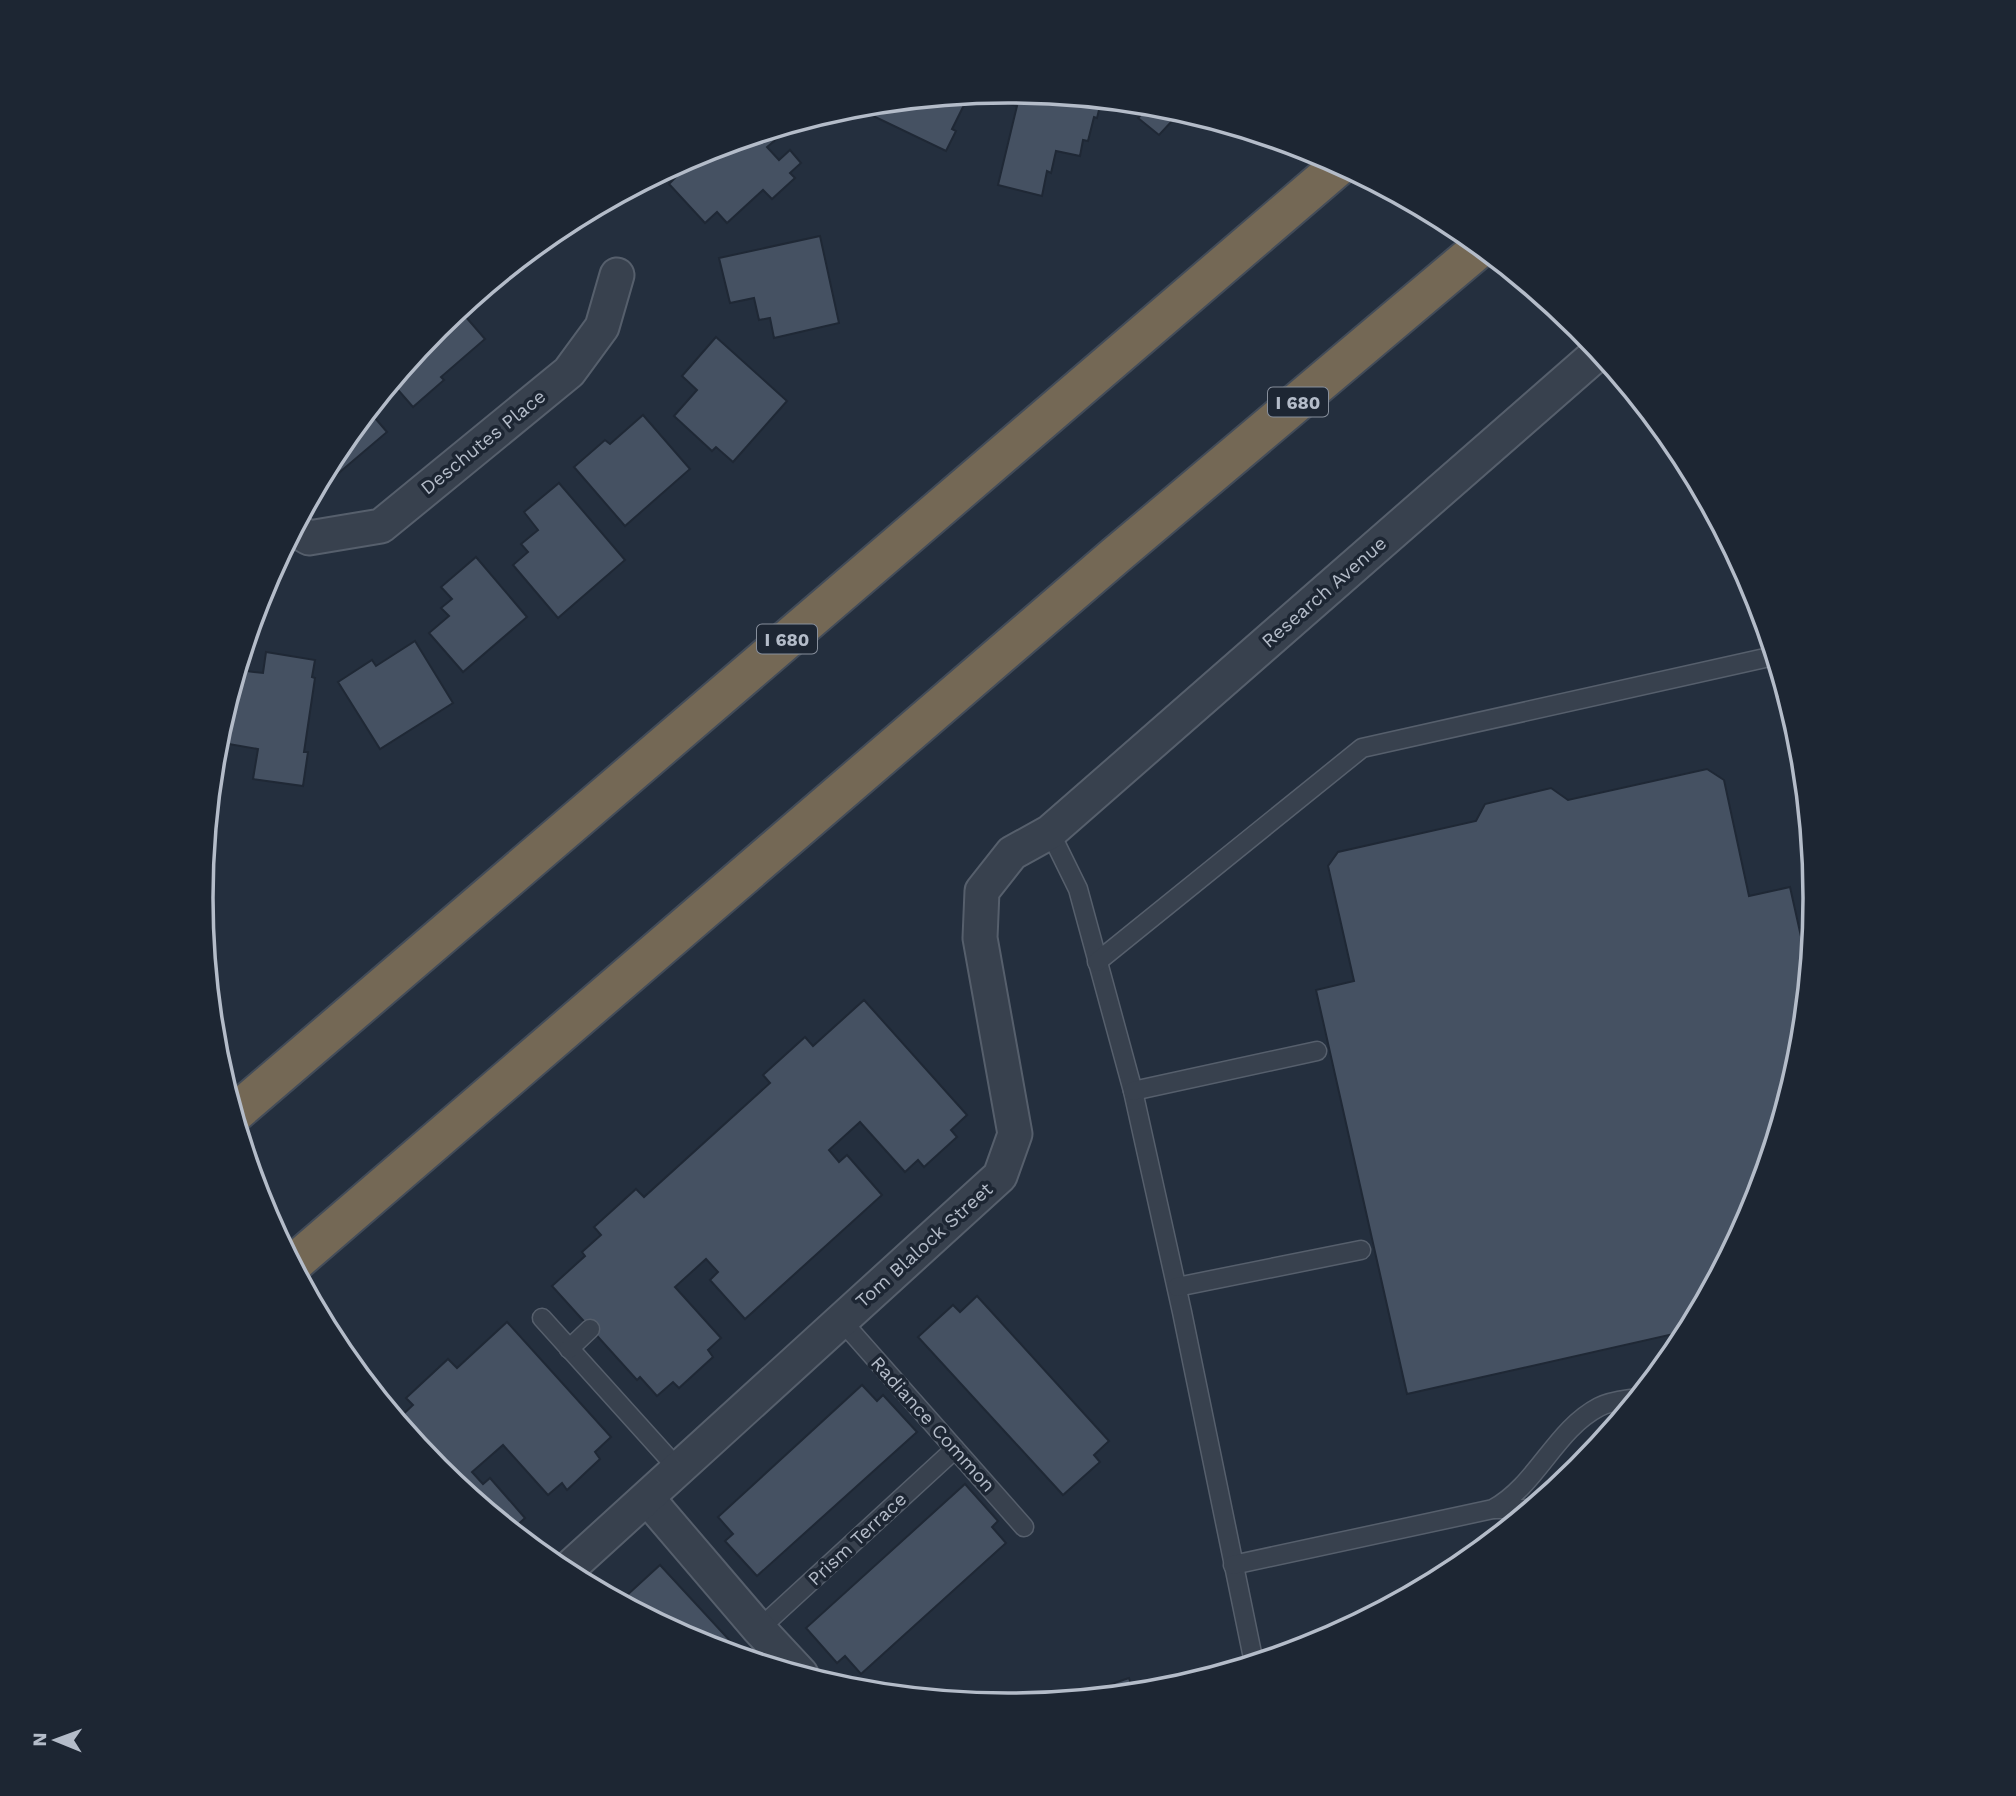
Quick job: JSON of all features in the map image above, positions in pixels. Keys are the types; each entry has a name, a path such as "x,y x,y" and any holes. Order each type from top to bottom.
{"highway":[{"name":"I 680","path":"241,1108 1331,172"},
{"name":"I 680","path":"300,1259 1115,556 1473,253"}],"street":[{"name":"Deschutes Place","path":"302,534 309,538 381,526 569,372 602,327 618,275"},
{"name":"Research Avenue","path":"1050,832 1591,359"},
{"name":"Tom Blalock Street","path":"574,1564 1000,1177 1015,1134 980,938 982,891 1012,853 1050,832"},
{"path":"648,1499 790,1662"}],"lane":[{"path":"1097,962 1362,748 1766,658"},
{"path":"1050,832 1078,889 1133,1091 1177,1287 1252,1654"},
{"path":"1133,1091 1317,1051"},
{"path":"1177,1287 1361,1250"},
{"path":"542,1318 679,1469"},
{"name":"Radiance Common","path":"841,1320 1024,1527"},
{"path":"569,1349 590,1329"},
{"path":"1493,1509 1511,1499 1570,1429 1600,1406 1623,1401"},
{"name":"Prism Terrace","path":"759,1629 956,1449"},
{"path":"1233,1564 1493,1509 1516,1509"}],"building":[{"path":"1005,103 1099,109 1097,118 1094,117 1088,141 1083,140 1080,156 1056,151 1051,173 1047,171 1042,196 998,185 1017,106"},
{"path":"964,105 952,129 956,131 946,151 872,116"},
{"path":"1141,115 1172,121 1159,135 1138,118"},
{"path":"779,137 767,147 779,160 790,150 801,163 790,173 795,178 772,199 763,190 727,223 717,212 705,223 669,184 677,176 704,164"},
{"path":"820,236 839,323 774,338 770,318 759,320 754,298 730,303 719,258"},
{"path":"466,317 485,339 441,377 444,380 413,407 397,389"},
{"path":"716,337 787,401 733,462 716,447 712,451 674,416 697,390 682,376"},
{"path":"643,415 690,469 625,526 574,467 605,440 610,444"},
{"path":"375,417 387,432 335,476"},
{"path":"559,483 625,560 558,618 513,565 528,552 521,544 538,530 524,512"},
{"path":"476,557 527,617 463,672 429,633 449,616 441,608 452,599 441,587"},
{"path":"415,641 453,703 380,749 338,682 372,660 376,666"},
{"path":"266,652 315,660 312,677 315,678 304,752 308,752 303,786 253,779 258,749 229,744 246,671 263,673"},
{"path":"1707,769 1724,780 1749,896 1790,887 1801,938 1796,1002 1776,1104 1761,1153 1721,1250 1672,1334 1407,1394 1316,990 1354,981 1328,866 1338,852 1476,821 1485,804 1551,788 1568,800"},
{"path":"864,1000 967,1115 951,1130 957,1137 924,1167 918,1160 905,1172 860,1122 829,1150 839,1162 847,1155 882,1195 745,1319 710,1280 718,1272 706,1259 675,1287 721,1338 708,1350 713,1357 679,1388 673,1382 657,1396 640,1377 637,1380 552,1286 585,1256 582,1252 601,1235 594,1227 636,1189 644,1197 770,1083 763,1075 805,1037 813,1046"},
{"path":"977,1296 1109,1441 1094,1455 1100,1462 1063,1495 918,1337 953,1305 960,1312"},
{"path":"507,1322 611,1437 595,1452 600,1459 567,1490 562,1483 548,1495 503,1445 472,1472 483,1484 490,1478 525,1518 518,1524 446,1460 403,1414 413,1405 406,1398 448,1359 457,1368"},
{"path":"862,1385 877,1401 883,1395 917,1432 757,1576 725,1541 733,1534 718,1517"},
{"path":"965,1484 998,1521 992,1527 1006,1543 861,1674 845,1656 837,1663 806,1628"},
{"path":"660,1565 732,1643 656,1611 627,1595"},
{"path":"1129,1678 1131,1683 1112,1686 1103,1687"}]}
